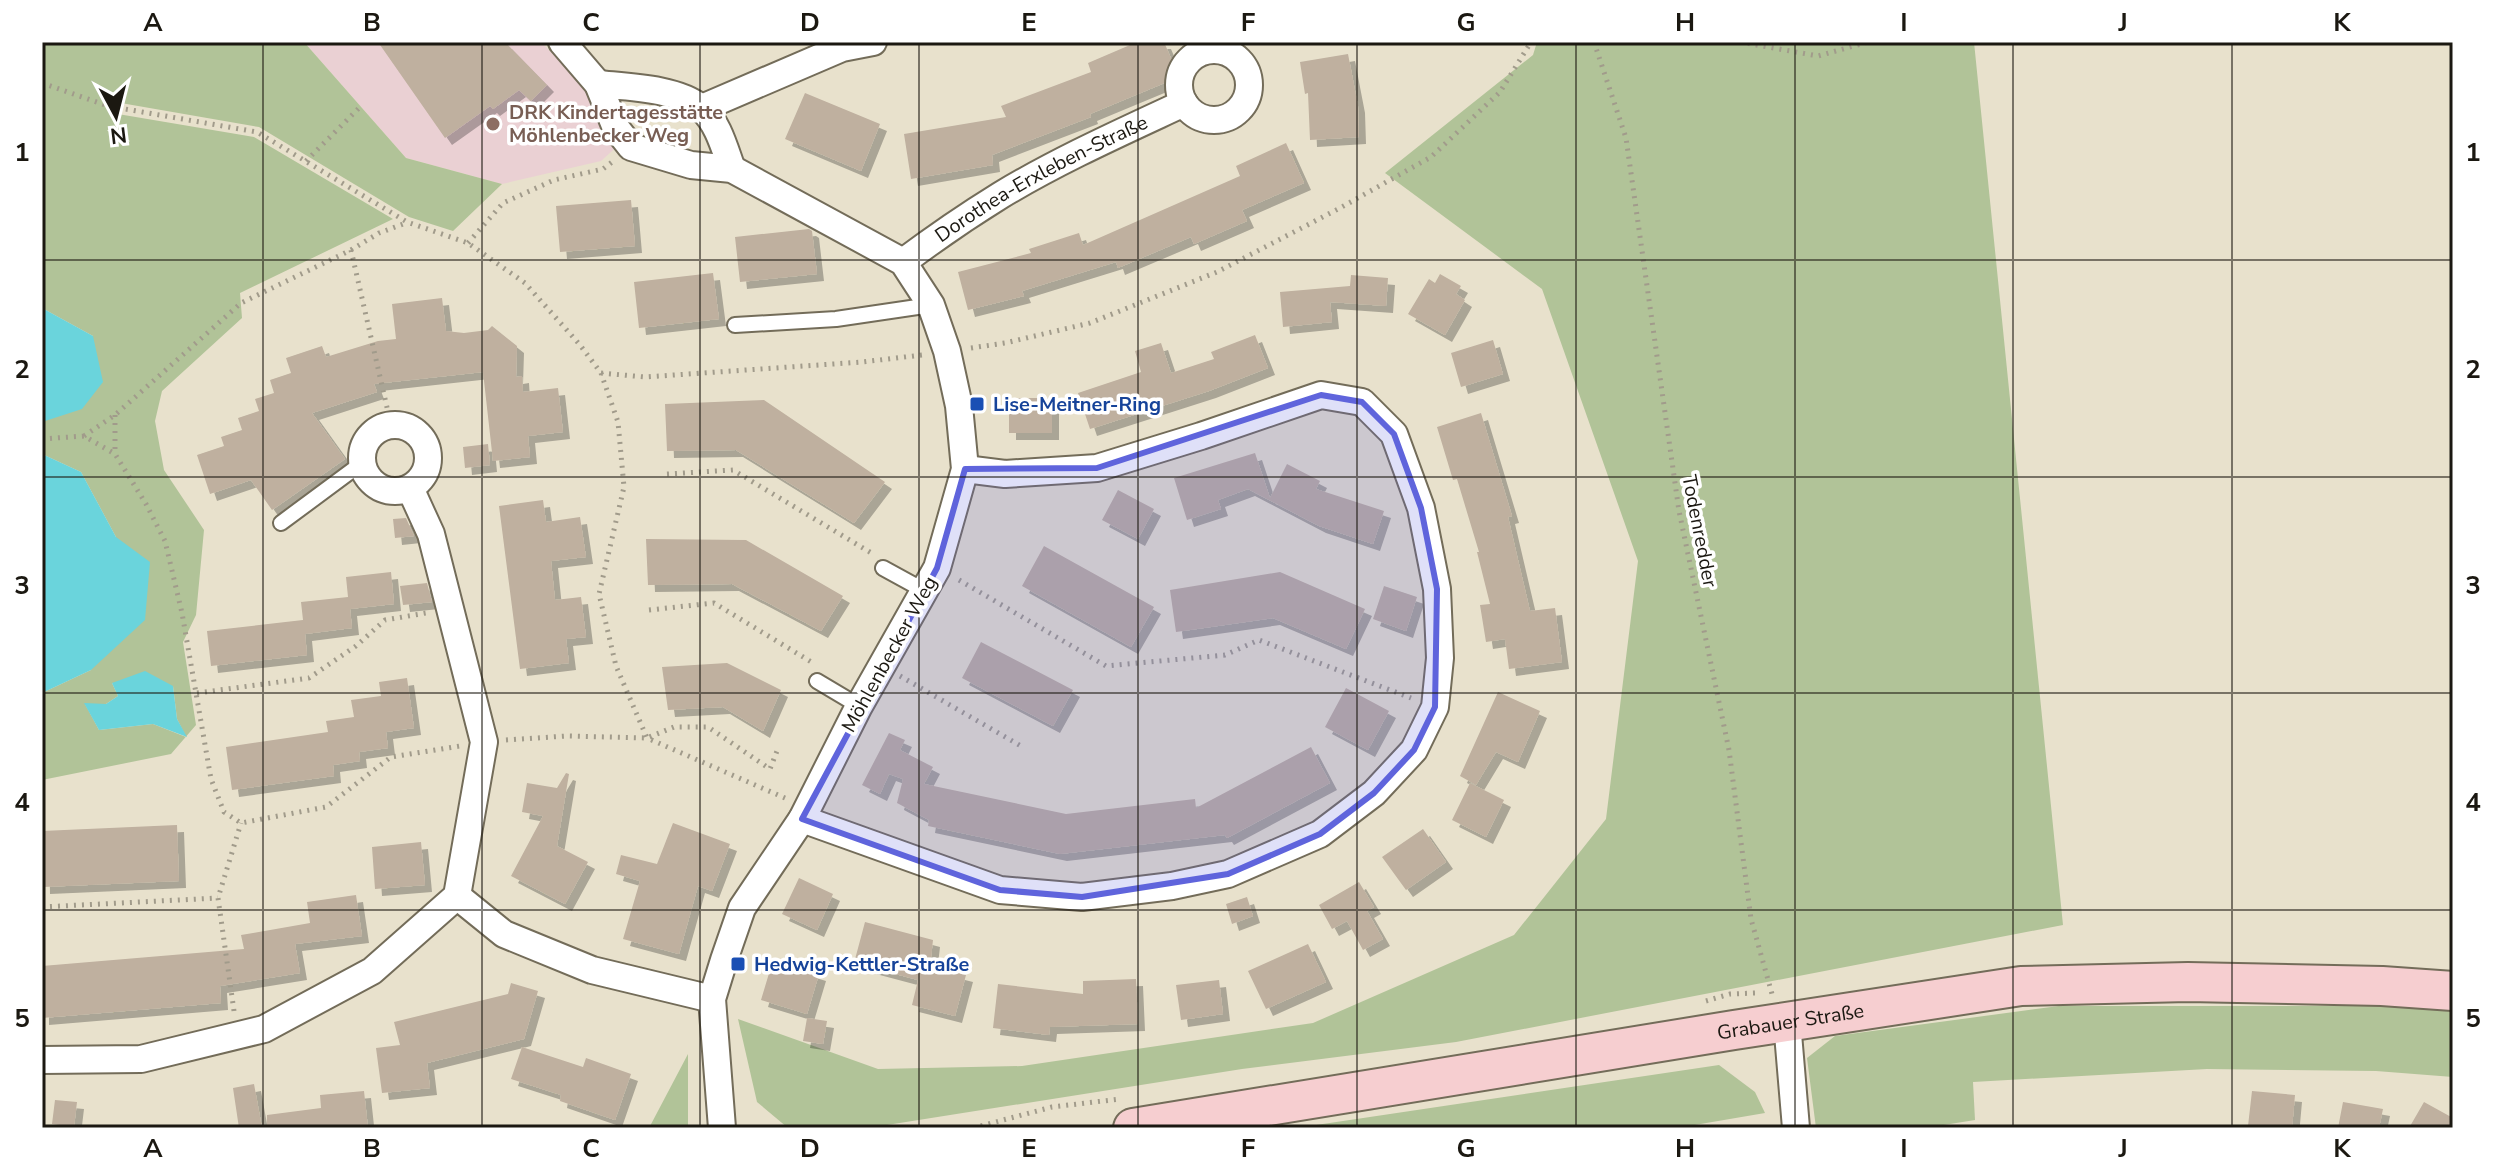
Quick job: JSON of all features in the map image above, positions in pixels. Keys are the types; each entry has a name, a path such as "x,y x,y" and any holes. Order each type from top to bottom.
{"main road":[{"name":"Grabauer Straße","path":"1133,1128 2021,986 2188,982 2382,986 2453,991"}],"street":[{"path":"562,42 598,84 616,128 631,147"},
{"path":"702,108 842,48 873,42"},
{"path":"1196,47 1223,51 1243,64 1250,87 1240,109 1231,116 1208,120 1198,116 1184,103 1179,79 1196,47"},
{"path":"598,84 651,90 680,97 702,108 719,133 732,169"},
{"name":"Dorothea-Erxleben-Straße","path":"903,262 1003,194 1086,149 1184,103"},
{"name":"Möhlenbecker Weg","path":"631,147 691,165 732,169 903,262 931,305 947,351 959,406 965,469 937,568 859,706 805,814 742,908 712,999 722,1128"},
{"path":"805,814 1000,890 1082,897 1172,886 1228,874 1320,834 1374,793 1414,750 1435,707 1440,658 1437,589 1421,508 1394,434 1362,402 1321,395 1097,468 1005,474 965,469"},
{"path":"391,425 403,425 422,438 429,460 420,481 410,488 390,492 380,488 365,474 362,453 371,434 391,425"},
{"path":"42,1060 141,1059 264,1029 372,971 457,896 484,742 431,534 410,488"},
{"path":"457,896 504,934 592,970 712,999"},
{"path":"1787,1022 1796,1128"}],"lane":[{"path":"735,325 836,319 931,305"},
{"path":"281,523 362,463"},
{"path":"884,564 925,591"},
{"path":"821,676 859,706"}],"path":[{"path":"601,373 645,377 862,362 1005,343 1090,323 1217,272 1431,157 1500,92 1531,42"},
{"name":"Todenredder","path":"1594,42 1626,138 1679,511 1729,750 1751,919 1771,991 1787,1022"},
{"path":"1740,42 1818,56 1868,42"},
{"path":"42,83 108,106 257,132 407,222 468,243 525,283 601,373 618,422 624,487 599,594 616,666 647,738 805,814"},
{"path":"306,161 361,106"},
{"path":"468,243 503,203 554,180 603,169 631,147"},
{"path":"42,439 84,436 115,415 241,303 407,222"},
{"path":"351,250 391,425"},
{"path":"115,415 115,454"},
{"path":"84,436 115,454 165,541 197,693 211,779 224,812 241,823 326,807 391,757 484,742 567,736 647,738 674,727 708,727 770,769 777,751"},
{"path":"667,474 733,470 884,564"},
{"path":"937,568 1106,666 1225,655 1259,640 1435,707"},
{"path":"649,610 714,603 821,676"},
{"path":"197,693 309,678 356,646 385,620 450,609"},
{"path":"882,666 1021,746"},
{"path":"237,1036 218,898 241,823"},
{"path":"42,907 218,898"}],"highlighted area":[{"path":"1321,395 1362,402 1394,434 1421,508 1437,589 1435,707 1414,750 1374,793 1320,834 1228,874 1082,897 1000,890 802,819 937,568 965,469 1097,468"}],"shaded area":[{"name":"DRK Kindertagesstätte Möhlenbecker Weg","path":"304,42 541,42 576,78 621,143 601,161 502,184 406,158"}],"green space":[{"path":"42,42 304,42 406,158 502,184 453,231 409,217 259,127 115,102 112,113 254,137 393,219 240,293 242,318 162,391 155,421 164,470 204,530 196,615 183,642 196,725 186,737 171,754 42,780 42,693 91,670 116,537 81,472 42,454 42,422 93,336 42,308","holes":["112,683 173,686 177,719 186,737 153,724 99,730 85,704 106,704 118,696"]},
{"path":"1537,42 1974,42 2063,925 1456,1042 1242,1069 868,1128 788,1128 757,1102 738,1019 878,1069 1022,1066 1313,1023 1514,935 1606,819 1638,561 1542,289 1385,173 1533,55"},
{"path":"2059,1006 2453,1006 2453,1077 2376,1071 2207,1069 1973,1082 1975,1120 1925,1128 1816,1128 1807,1058 1835,1036"},
{"path":"688,1054 688,1128 649,1128"},
{"path":"1719,1065 1755,1092 1765,1113 1677,1128 1296,1128"}],"water":[{"path":"42,308 93,336 103,382 82,409 42,422"},
{"path":"42,454 81,472 116,537 150,562 145,620 91,670 42,693"},
{"path":"145,671 173,686 177,719 187,737 153,724 99,730 84,703 106,704 118,696 112,683"}],"building":[{"path":"378,42 505,42 547,85 531,101 519,90 445,138"},
{"path":"1137,42 1164,42 1179,77 1090,114 1091,117 992,155 993,165 911,179 904,134 1006,117 1001,106 1091,72 1088,63"},
{"path":"1348,54 1358,106 1359,137 1310,140 1308,93 1305,94 1300,62"},
{"path":"805,93 880,124 861,171 785,139"},
{"path":"1286,143 1304,183 1242,210 1247,221 1194,244 1191,237 1118,268 1116,262 1022,291 1024,296 968,310 958,272 1031,253 1029,249 1079,233 1083,245 1240,176 1236,166"},
{"path":"631,200 635,246 560,252 556,206"},
{"path":"812,231 817,274 740,282 735,237"},
{"path":"713,273 719,319 639,328 634,282"},
{"path":"1440,274 1461,286 1456,294 1465,300 1445,335 1408,314 1429,279 1435,283"},
{"path":"1351,275 1388,278 1386,306 1330,302 1332,322 1283,327 1280,292 1350,286"},
{"path":"442,298 446,331 464,333 488,330 492,326 517,346 516,377 522,376 523,392 558,388 563,432 528,436 530,457 493,461 483,372 374,384 377,392 312,413 345,459 272,510 251,480 210,494 197,455 224,446 221,437 242,430 238,418 259,411 255,399 274,393 270,380 291,373 286,358 322,346 326,357 378,341 396,339 392,304"},
{"path":"1255,335 1268,368 1209,391 1090,429 1078,393 1141,372 1135,351 1161,343 1171,373 1214,359 1211,352"},
{"path":"1493,340 1503,374 1461,387 1451,353"},
{"path":"1009,398 1052,398 1052,433 1009,433"},
{"path":"764,400 885,482 854,523 736,450 667,451 665,404"},
{"path":"1481,413 1512,516 1508,517 1530,611 1555,608 1562,662 1509,669 1505,639 1486,642 1480,605 1490,604 1479,552 1437,427"},
{"path":"488,444 490,465 465,468 463,447"},
{"path":"1255,453 1270,498 1287,464 1320,481 1316,489 1384,511 1373,544 1319,526 1248,489 1218,500 1221,509 1187,520 1174,478"},
{"path":"1118,490 1154,509 1138,539 1102,520"},
{"path":"543,500 546,522 580,517 586,557 551,561 555,600 581,597 586,637 566,639 569,663 520,669 499,506"},
{"path":"406,518 414,536 395,538 393,519"},
{"path":"646,539 746,540 843,596 821,631 732,584 648,585"},
{"path":"1044,546 1154,607 1131,647 1022,586"},
{"path":"391,572 394,604 350,609 352,628 305,634 307,655 211,666 207,631 303,620 301,602 348,597 346,577"},
{"path":"1280,572 1365,609 1346,649 1273,618 1176,632 1170,590"},
{"path":"427,583 432,602 403,605 400,586"},
{"path":"1384,586 1417,597 1406,631 1373,619"},
{"path":"981,642 1073,690 1053,726 962,678"},
{"path":"727,663 781,690 763,731 723,707 668,710 662,667"},
{"path":"407,678 414,728 386,732 388,748 359,752 360,761 333,765 334,776 232,790 226,747 328,732 326,721 354,717 351,700 381,696 379,682"},
{"path":"1346,688 1389,711 1368,750 1325,727"},
{"path":"1498,692 1540,711 1518,762 1496,752 1476,785 1460,776"},
{"path":"889,733 905,740 900,750 933,767 924,784 1066,814 1195,799 1196,808 1311,747 1330,783 1227,838 1225,835 1060,854 928,826 929,820 897,803 903,779 889,774 880,794 862,785"},
{"path":"566,773 569,774 557,846 588,862 565,904 511,876 543,816 522,812 527,783 557,788"},
{"path":"1470,783 1504,800 1486,837 1452,820"},
{"path":"673,823 730,844 712,891 698,886 679,954 623,939 640,881 616,874 621,855 657,864"},
{"path":"177,825 179,881 43,887 42,831"},
{"path":"1423,829 1446,862 1406,890 1382,857"},
{"path":"421,842 425,885 375,889 372,847"},
{"path":"799,878 833,894 817,930 782,914"},
{"path":"1359,882 1374,907 1367,911 1383,939 1363,950 1347,921 1332,929 1319,905"},
{"path":"356,895 362,936 295,944 300,973 220,986 221,1003 42,1018 42,966 244,949 241,935 310,923 307,902"},
{"path":"1247,897 1253,916 1232,924 1226,904"},
{"path":"865,922 933,940 930,966 966,975 955,1016 912,1005 918,980 854,963"},
{"path":"1308,944 1326,982 1266,1009 1248,971"},
{"path":"773,960 819,974 807,1014 761,1000"},
{"path":"1136,979 1138,1024 1050,1027 1049,1035 993,1028 998,984 1083,994 1083,981"},
{"path":"1219,980 1223,1014 1181,1020 1176,985"},
{"path":"511,983 538,991 524,1039 427,1063 430,1088 382,1093 376,1048 400,1045 394,1022 508,994"},
{"path":"807,1018 827,1021 823,1044 803,1041"},
{"path":"522,1047 583,1067 586,1058 631,1074 615,1120 560,1101 561,1095 511,1079"},
{"path":"254,1084 262,1128 239,1128 233,1088"},
{"path":"364,1091 368,1128 267,1128 267,1115 321,1108 320,1095"},
{"path":"2252,1091 2295,1095 2292,1128 2248,1126"},
{"path":"55,1100 77,1102 74,1127 52,1124"},
{"path":"2343,1102 2383,1109 2379,1128 2338,1128"},
{"path":"2424,1102 2453,1118 2453,1128 2409,1128"}],"place":[{"name":"DRK Kindertagesstätte Möhlenbecker Weg","path":"493,124"},
{"name":"Lise-Meitner-Ring","path":"977,404"},
{"name":"Hedwig-Kettler-Straße","path":"738,964"}]}
